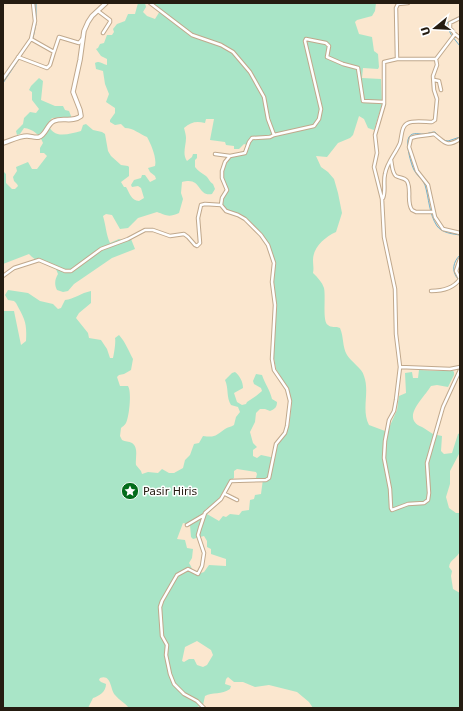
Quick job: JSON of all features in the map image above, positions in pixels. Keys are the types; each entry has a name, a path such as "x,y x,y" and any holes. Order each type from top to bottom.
{"street":[{"path":"3,79 32,39 34,20 33,3"},
{"path":"3,143 24,136 42,136 46,128 53,121 59,119 76,120 81,116 73,92 84,35 88,22 106,3"},
{"path":"150,3 192,35 222,45 234,52 250,72 264,97 268,120 274,135"},
{"path":"397,59 396,8 398,4 408,3"},
{"path":"98,11 110,20 103,33"},
{"path":"460,18 450,23 450,28 460,38"},
{"path":"382,199 384,194 384,175 400,143 403,128 406,124 412,122 435,120 437,99 434,90 434,72 437,65 436,59 455,34"},
{"path":"20,57 48,68 59,37 79,43 84,35"},
{"path":"32,39 54,52"},
{"path":"215,154 230,156 245,153 249,142 253,138 270,137 314,126 319,119 321,109 305,41 306,39 326,43 329,46 327,57 343,64 358,68 363,101 384,102"},
{"path":"436,59 386,60 384,63 384,102 375,135 377,149 374,167 382,199 384,237 395,289 396,334 400,367 396,400 394,411 389,420 384,458 389,480 392,510 408,504 424,503 428,500 427,463 443,407 460,370"},
{"path":"434,80 439,81 441,90"},
{"path":"460,139 453,144 447,144 434,134 414,137 411,138 409,142 409,147 417,171 428,185 432,212 438,223 443,228 460,233"},
{"path":"221,205 222,198 227,190 222,178 222,171 225,162 230,156"},
{"path":"391,159 396,176 400,176 407,182 409,188 409,204 412,210 416,212 432,212"},
{"path":"3,276 14,268 39,260 65,271 71,271 100,249 144,230 153,230 170,236 184,234 197,246 200,242 198,218 202,205 205,204 221,205 226,211 245,219 261,235 271,251 274,263 272,282 274,305 271,353 273,365 282,383 287,389 290,401 287,426 285,433 276,444 269,478 266,480 230,482 221,499 205,514 187,525"},
{"path":"431,291 443,290 459,280 456,271 460,259"},
{"path":"400,367 450,369 460,367"},
{"path":"225,494 237,500"},
{"path":"204,708 197,701 178,689 170,674 166,655 167,645 162,636 160,607 162,600 177,575 188,569 198,574 202,566 204,553 198,534 205,514"}],"green space":[{"path":"138,3 145,3 146,7 143,12 147,16 155,19 160,11 152,3 376,3 375,11 372,16 357,20 355,22 359,34 372,37 374,51 378,54 378,69 363,68 362,78 381,79 382,104 374,130 368,128 364,119 359,116 353,135 350,138 338,143 327,157 316,156 321,167 334,179 342,213 336,232 320,243 315,251 313,273 324,288 326,323 328,325 340,328 347,355 363,373 366,382 365,407 369,425 385,431 388,430 397,410 399,396 406,393 405,373 412,372 413,378 418,378 419,370 452,370 454,372 448,387 437,385 431,386 419,402 413,413 413,418 416,423 432,433 442,436 441,451 444,454 452,453 458,434 460,433 460,452 450,471 450,484 446,497 449,508 456,513 460,513 460,551 449,567 452,571 451,576 453,589 460,593 460,708 313,708 309,702 297,692 269,685 255,687 243,682 234,682 228,677 225,684 231,686 230,689 224,692 205,696 203,705 197,707 129,708 113,693 109,680 104,677 100,678 99,680 106,684 105,689 100,695 93,698 88,708 3,708 3,311 14,311 21,345 26,341 25,321 16,303 8,300 5,295 8,290 28,293 40,301 53,304 58,309 61,308 65,300 91,291 91,303 79,313 76,318 88,333 89,338 101,340 107,349 110,358 113,358 115,338 119,335 133,359 131,370 117,377 120,386 128,386 130,393 128,416 126,423 121,428 120,436 122,440 131,442 134,445 136,450 136,465 142,474 148,472 158,473 162,469 169,473 174,473 183,468 185,460 190,455 194,444 199,443 203,436 216,436 226,428 234,425 236,417 240,412 238,407 231,405 229,402 225,380 235,372 240,377 243,386 243,388 234,393 237,402 242,405 246,404 262,391 261,388 254,384 253,381 256,374 262,375 272,399 277,402 274,409 270,411 260,409 256,413 255,422 250,432 253,443 257,447 253,450 253,456 257,458 261,455 275,458 277,444 286,434 289,426 292,401 288,388 276,369 273,353 276,305 274,282 275,263 269,245 262,234 246,218 227,210 222,205 223,199 228,190 223,178 225,166 231,157 246,154 250,146 244,144 239,149 234,149 234,146 226,145 225,142 210,140 214,119 206,119 205,123 194,122 184,128 186,137 184,153 187,161 193,154 197,154 195,167 213,184 215,189 212,194 204,193 193,182 182,182 181,193 183,199 179,213 175,215 170,216 157,212 138,218 128,228 120,229 112,215 106,214 103,216 110,243 119,239 126,241 131,239 135,249 112,258 74,284 68,291 63,292 57,290 55,286 58,274 56,269 38,261 29,254 3,264 3,171 6,174 6,183 12,189 15,189 18,186 13,177 17,171 16,167 28,162 32,169 37,169 47,156 44,153 40,153 40,148 43,143 36,133 24,128 20,134 17,135 16,131 23,124 24,118 30,112 36,113 39,109 32,100 32,92 29,90 39,78 43,81 41,100 55,106 63,106 65,110 69,111 71,116 52,118 48,123 53,132 57,134 66,134 81,131 83,125 86,124 93,130 105,134 108,151 111,156 121,165 129,167 129,176 121,182 124,187 126,187 132,198 136,200 139,201 144,198 141,188 138,186 132,187 131,185 134,180 141,178 142,175 145,175 150,182 156,179 148,168 155,166 155,159 147,137 134,130 125,128 121,124 115,125 110,122 115,113 115,108 106,102 109,94 105,84 103,71 96,69 95,63 100,62 107,65 107,59 101,56 96,49 100,44 104,43 107,35 112,35 114,32 113,29 117,24 125,21 128,14 135,14","holes":["237,469 256,472 256,478 263,479 261,494 255,495 254,499 250,500 249,510 242,511 239,515 230,514 226,517 223,516 219,521 207,514 205,510 218,500 229,482 234,478 234,471","183,523 190,525 191,537 193,539 204,536 207,541 207,547 211,549 211,554 226,559 226,566 209,565 204,572 195,575 189,563 192,558 193,549 187,548 185,540 177,539","197,641 211,650 213,655 207,665 203,667 197,665 194,659 189,659 184,662 182,661 185,647"]}],"waterway":[{"path":"36,3 36,20"},
{"path":"457,18 448,22 446,25 460,46"},
{"path":"33,38 36,24"},
{"path":"21,56 27,47"},
{"path":"3,83 19,59"},
{"path":"441,138 435,132 426,134 412,134 408,140 409,154 414,170 425,185 431,211 437,226 445,232 460,235"},
{"path":"443,140 448,141 460,137"},
{"path":"458,279 454,273 454,264 460,255"}],"place":[{"name":"Pasir Hiris","path":"130,491"}]}
